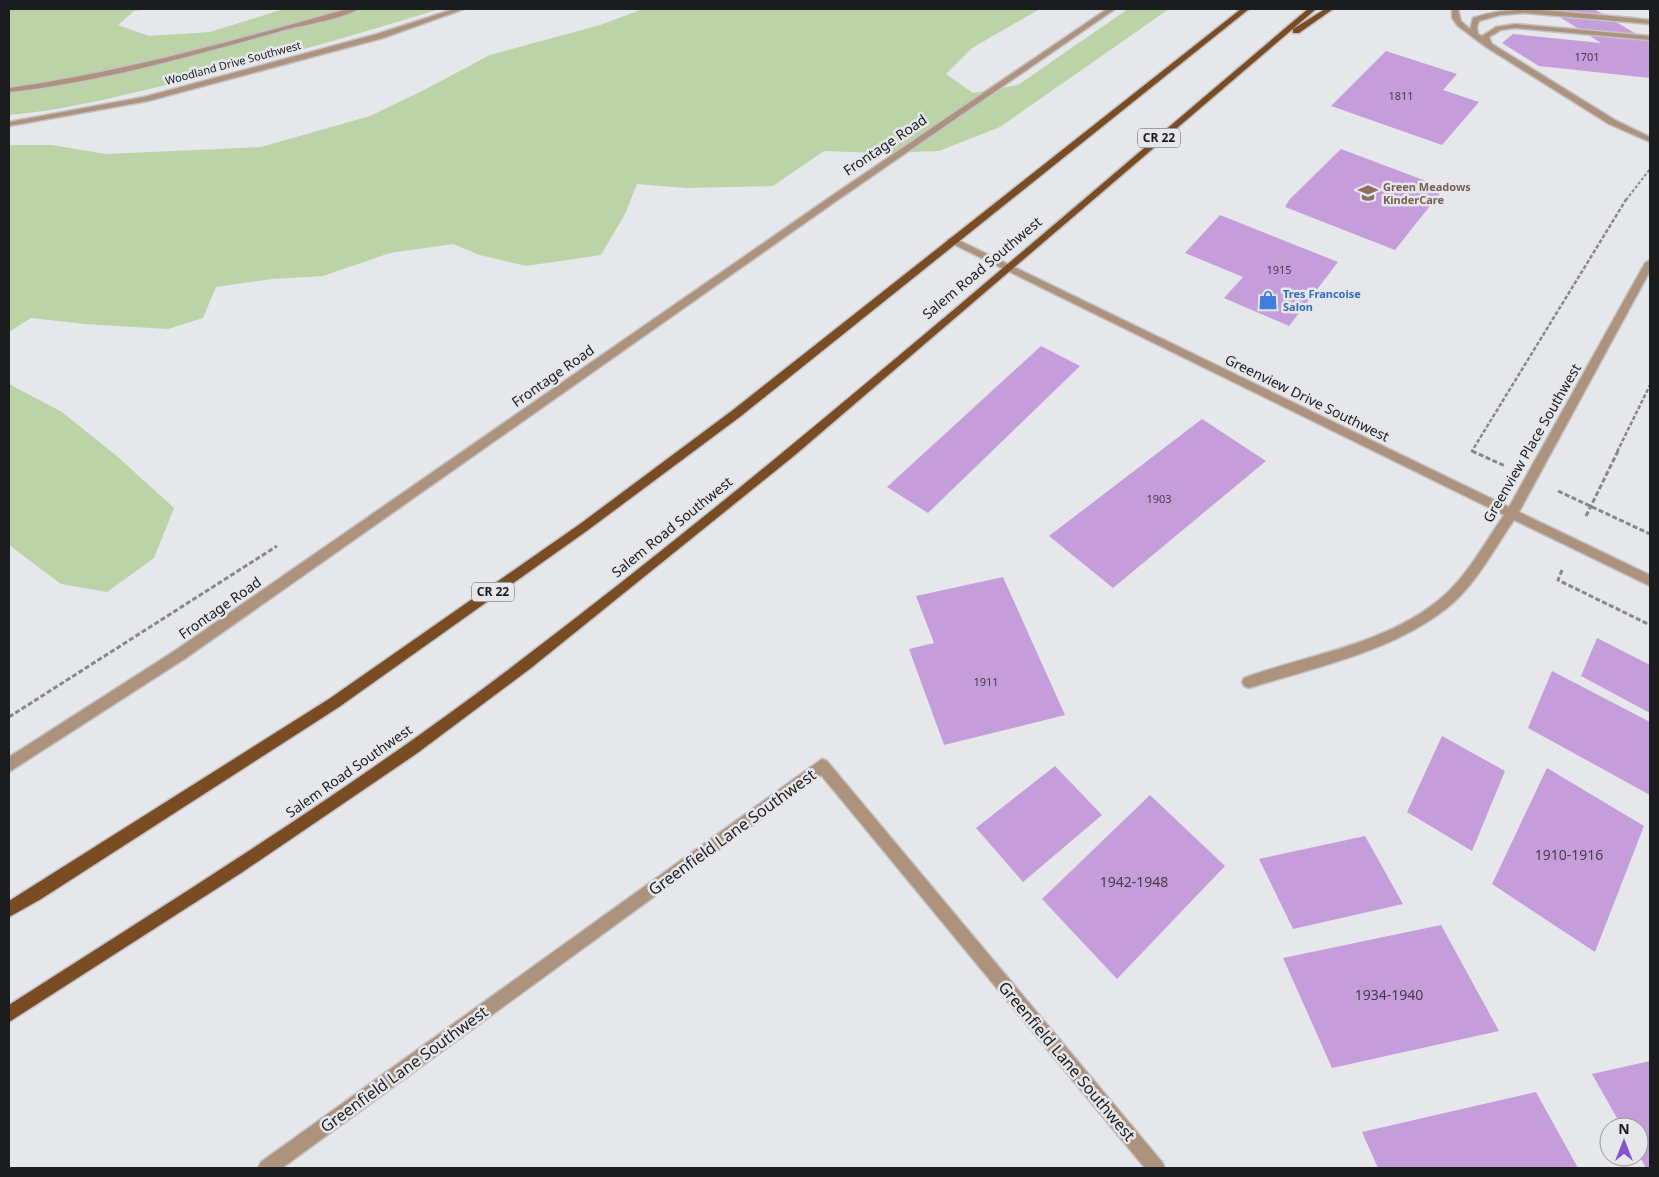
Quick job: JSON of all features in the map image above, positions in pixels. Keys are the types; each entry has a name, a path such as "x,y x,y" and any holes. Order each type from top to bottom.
{"main road":[{"name":"CR 22","path":"9,909 44,889 334,703 461,615 737,413 1244,9"},
{"name":"Salem Road Southwest","path":"9,1014 236,868 411,748 526,664 791,452 1312,9"},
{"path":"1242,68 1329,9"}],"street":[{"name":"Woodland Drive Southwest","path":"9,90 73,79 192,52 354,9"},
{"name":"Woodland Drive Southwest","path":"9,124 145,99 380,36 460,9"},
{"name":"Frontage Road","path":"9,765 181,654 836,197 1111,9"},
{"path":"1455,9 1454,14 1457,21 1489,45 1612,122 1650,140"},
{"path":"1475,35 1472,27 1476,20 1489,14 1505,11 1526,11 1650,22"},
{"path":"1489,45 1485,37 1490,32 1499,28 1515,26 1650,38"},
{"name":"Greenview Drive Southwest","path":"952,240 1650,582"},
{"name":"Greenview Place Southwest","path":"1249,682 1368,645 1408,626 1443,604 1463,584 1511,514 1650,263"},
{"name":"Greenfield Lane Southwest","path":"267,1168 822,766 1156,1168"}],"path":[{"path":"1472,451 1631,191 1650,169"},
{"path":"1650,385 1590,507 1650,534"},
{"path":"1558,580 1650,625"}],"green space":[{"path":"9,9 146,9 134,11 118,25 149,36 210,32 284,9 440,9 197,78 86,104 9,115"},
{"path":"643,9 1040,9 972,48 946,74 973,93 1018,85 1128,9 1169,9 1000,127 939,151 878,153 824,151 773,186 686,188 637,184 625,214 601,255 526,266 480,255 453,244 390,253 323,276 272,279 216,287 203,318 168,329 85,324 31,318 9,332 9,145 52,145 106,154 261,147 370,116 490,55 600,25"},
{"path":"9,384 62,412 118,457 174,508 154,558 107,592 61,584 9,545"}],"building":[{"path":"1547,9 1594,9 1650,42 1650,78 1539,66 1502,43 1513,34 1601,43"},
{"path":"1386,51 1457,74 1443,90 1479,102 1442,145 1331,106"},
{"name":"Green Meadows KinderCare","path":"1341,149 1445,187 1395,250 1285,207 1289,200"},
{"path":"1220,215 1338,262 1289,326 1224,298 1243,277 1185,253"},
{"path":"1041,346 1080,366 928,513 887,487"},
{"path":"1202,419 1266,461 1113,588 1049,536"},
{"path":"1003,577 1065,715 944,745 909,649 934,643 916,596"},
{"path":"1597,638 1650,665 1650,713 1581,676"},
{"path":"1552,671 1650,722 1650,795 1528,728"},
{"path":"1442,736 1505,771 1472,851 1407,812"},
{"path":"1055,766 1102,815 1023,882 976,828"},
{"path":"1547,768 1644,826 1595,952 1492,884"},
{"path":"1150,795 1225,866 1117,979 1042,899"},
{"path":"1365,836 1403,904 1293,929 1259,859"},
{"path":"1441,925 1499,1031 1332,1068 1283,958"},
{"path":"1650,1061 1650,1168 1645,1167 1649,1167 1649,1117 1616,1117 1592,1074"},
{"path":"1536,1092 1578,1168 1378,1168 1362,1132"}],"place":[{"name":"Green Meadows KinderCare","path":"1368,193"},
{"name":"Tres Francoise Salon","path":"1268,300"}]}
